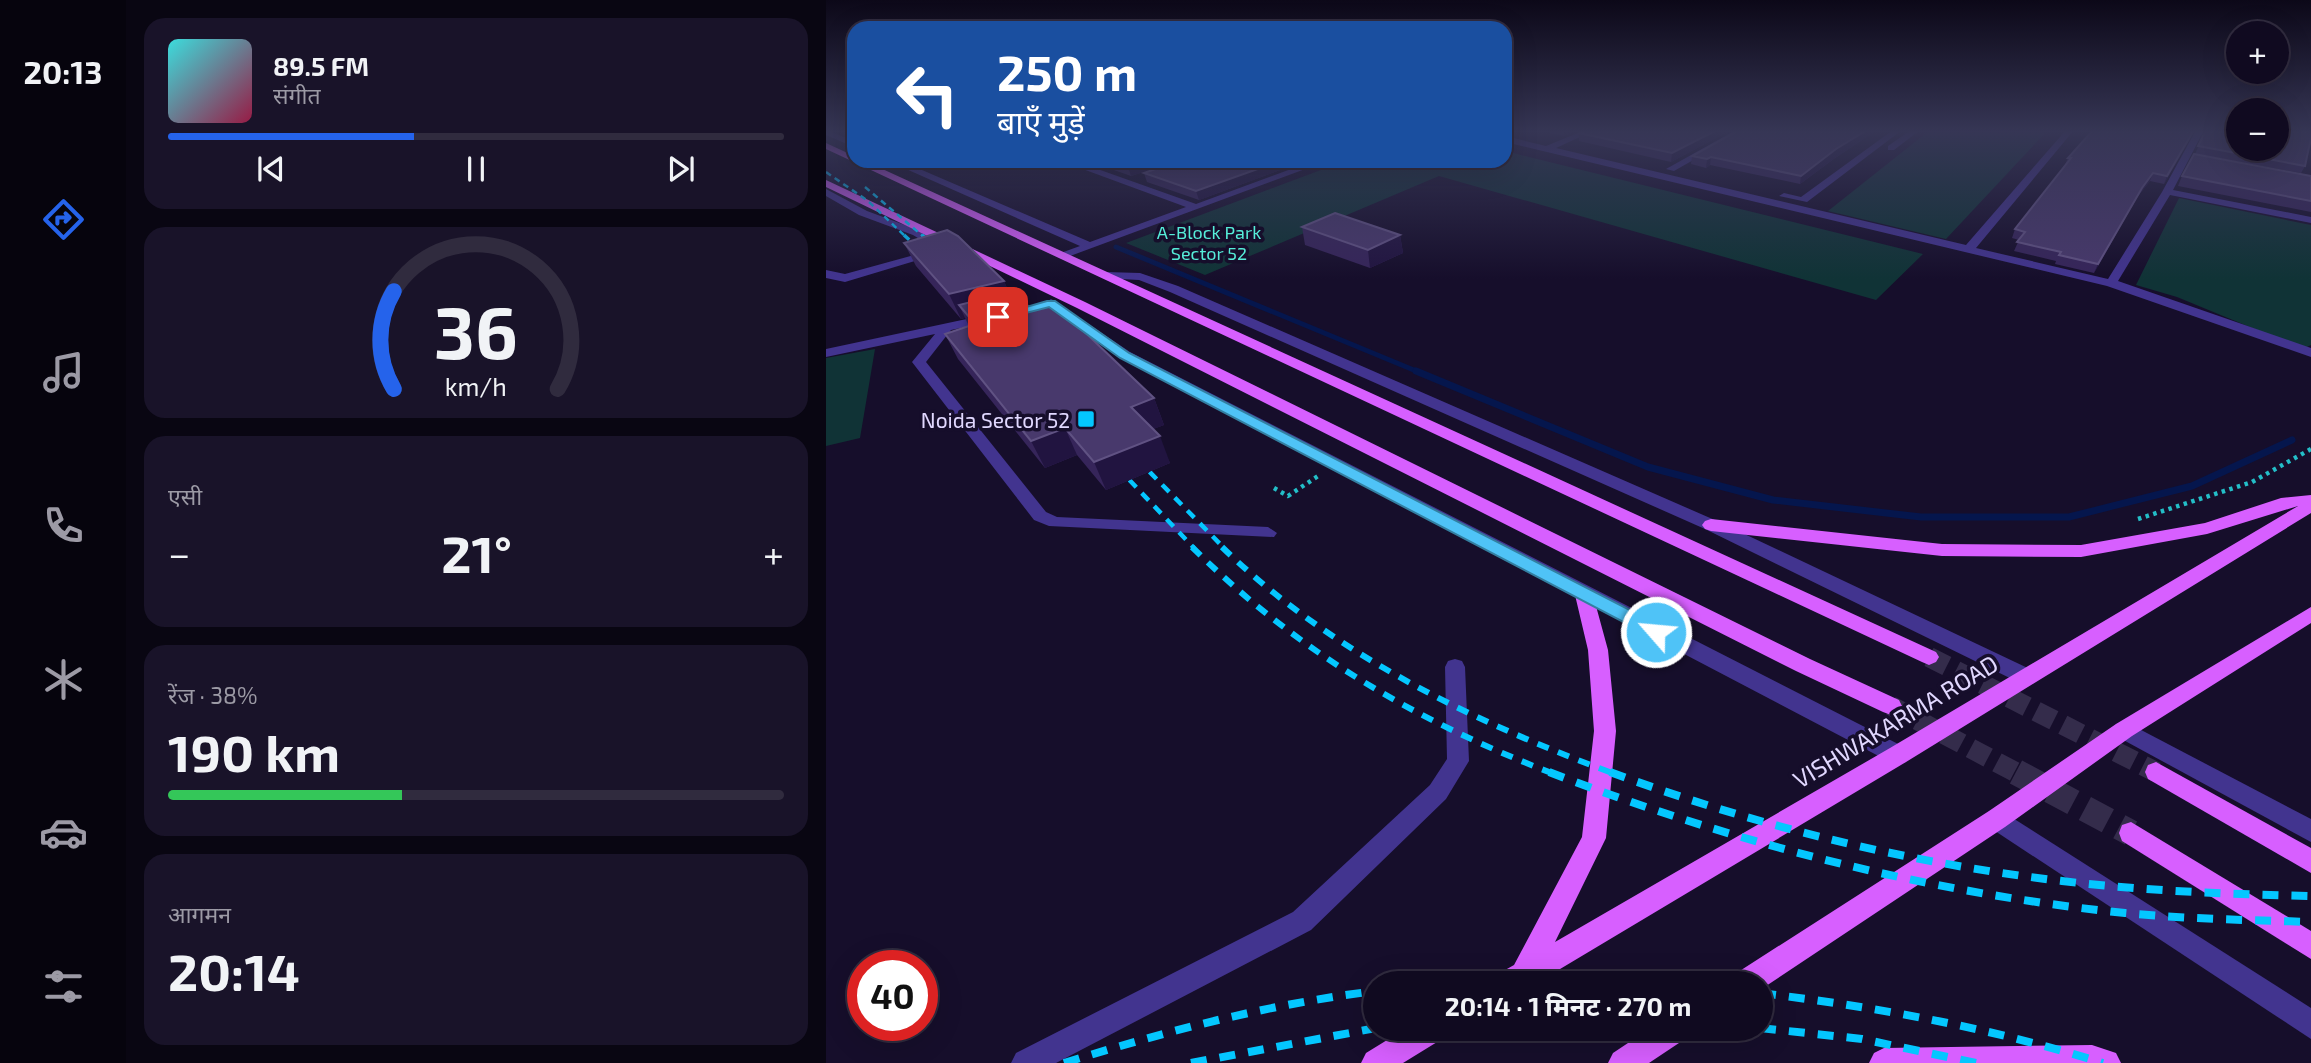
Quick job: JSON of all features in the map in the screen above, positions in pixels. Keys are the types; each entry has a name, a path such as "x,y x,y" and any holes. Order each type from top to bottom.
{"main road":[{"path":"898,180 1929,657"},
{"path":"826,183 1050,302 1891,706"},
{"path":"1711,525 1942,550 2081,551 2207,528 2287,502 2311,500"},
{"name":"VISHWAKARMA ROAD","path":"1530,971 1898,755 2311,506"},
{"path":"1520,971 1594,838 1605,731 1598,650 1584,595"},
{"path":"1765,971 1997,819 2124,730 2311,614"},
{"path":"2156,772 2311,861"},
{"path":"2131,833 2311,946"},
{"path":"1376,1063 1412,1041"},
{"path":"1623,1063 1657,1041"},
{"path":"1884,1063 2092,1060 2106,1063"}],"street":[{"path":"936,180 1090,246"},
{"path":"1117,180 1195,207"},
{"path":"1126,183 1137,180"},
{"path":"1062,256 1271,180"},
{"path":"1673,180 2111,283 2311,353"},
{"path":"1716,180 1803,200 1830,180"},
{"path":"1969,249 2028,180"},
{"path":"2111,283 2174,180"},
{"path":"826,192 863,213 946,246"},
{"path":"2167,192 2311,220"},
{"path":"1807,212 1818,204"},
{"path":"826,274 845,278 901,263 946,246"},
{"path":"1106,276 1140,277 1174,289 1711,525 2026,677"},
{"path":"1050,302 1125,355 1584,595 1898,755"},
{"path":"826,353 998,317"},
{"path":"945,330 920,357 919,362 1040,516 1055,522 1268,533"},
{"path":"1026,1063 1302,921 1438,792 1458,761 1455,667"},
{"path":"2124,730 2311,831"},
{"path":"1997,819 2311,1025"}],"path":[{"path":"2130,522 2252,482 2311,449"},
{"path":"1274,488 1288,496 1335,465"}],"green space":[{"name":"A-Block Park Sector 52","path":"1295,180 1430,180 1205,275 1126,243"},
{"name":"A-Block Park Sector 52","path":"1452,180 1621,180 1923,254 1876,300"},
{"path":"1868,180 2002,180 1946,239 1828,211"},
{"path":"2179,198 2311,225 2311,345 2303,349 2177,297 2136,285"},
{"path":"875,349 860,438 826,446 826,358"}],"building":[{"path":"1163,180 1228,180 1196,191"},
{"path":"2054,180 2148,180 2098,264 2017,242 2025,232 2015,229"},
{"path":"2201,180 2311,180 2311,201"},
{"path":"1335,213 1400,235 1368,250 1302,227"},
{"path":"947,230 958,236 1004,281 949,294 904,243"},
{"name":"Noida Sector 52","path":"1014,291 1030,308 1052,301 1154,398 1131,407 1160,436 1094,462 1065,428 1031,441 945,334 975,324 959,305"}],"waterway":[{"path":"1116,247 1421,373"},
{"path":"1416,371 1648,467 1773,500 1921,517 2069,517 2192,486 2292,440"}],"tunnel":[{"path":"1929,657 2156,772"},
{"path":"1891,706 2019,774"},
{"path":"2016,772 2131,833"}],"railway":[{"path":"837,180 868,201 906,237"},
{"path":"865,187 924,237"},
{"path":"904,235 925,254"},
{"path":"922,235 940,250"},
{"path":"1137,459 1224,548"},
{"path":"1117,467 1194,548"},
{"path":"1192,547 1274,620 1361,680 1453,731 1550,773"},
{"path":"1222,547 1264,585 1309,620 1406,681 1509,732 1615,774"},
{"path":"1610,772 1777,825 1947,864 2124,887 2311,896"},
{"path":"1550,773 1619,798 1761,843 1832,862 1978,893 2125,913 2311,922"},
{"path":"1064,1063 1218,1020 1297,1003 1363,993"},
{"path":"1773,995 1933,1020 2019,1039 2103,1063"},
{"path":"1773,1029 1862,1039 1976,1063"},
{"path":"1191,1063 1363,1030"}],"place":[{"name":"Noida Sector 52","path":"1086,419"}],"route":[{"path":"998,317 1051,303 1125,355 1656,632"}]}
